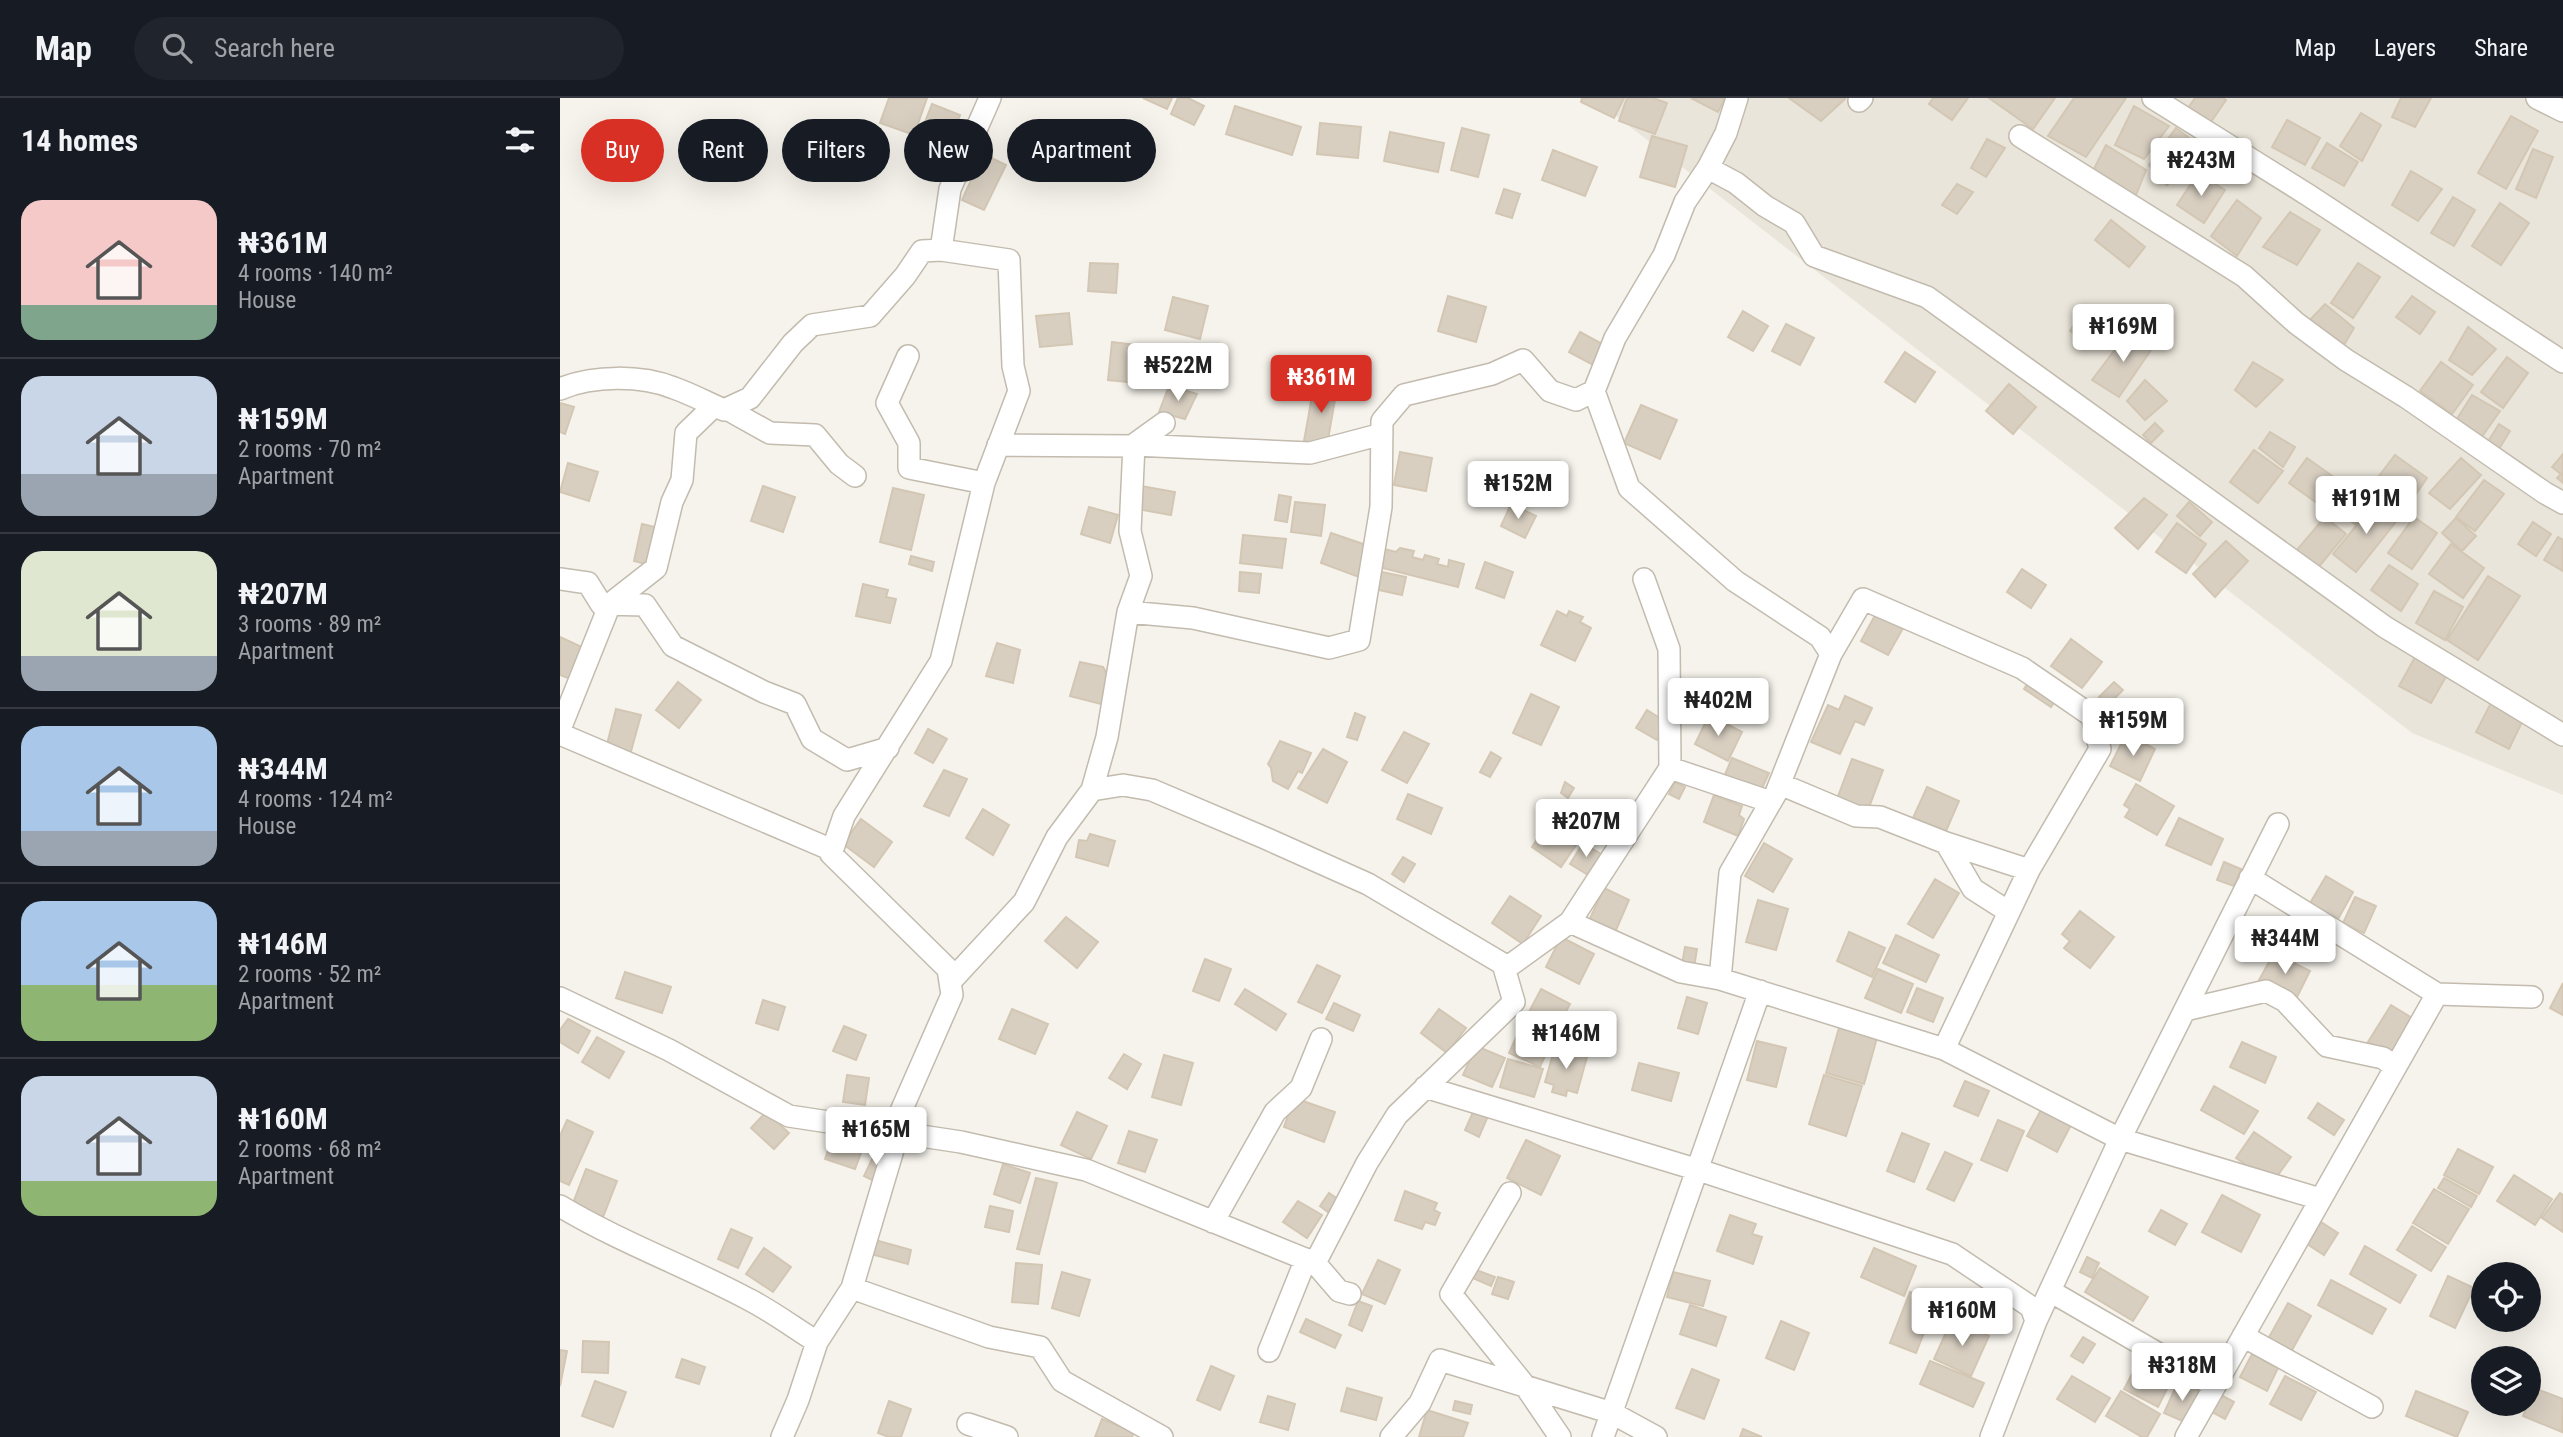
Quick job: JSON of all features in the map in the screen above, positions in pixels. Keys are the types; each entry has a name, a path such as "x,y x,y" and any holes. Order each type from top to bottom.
{"street":[{"path":"941,250 950,189 990,98"},
{"path":"1737,98 1726,133 1685,202 1664,255 1615,338 1594,391 1629,488 1735,581 1820,637 1831,654"},
{"path":"2153,98 2308,194 2563,362"},
{"path":"2537,98 2563,111"},
{"path":"2020,136 2244,276 2297,323 2346,360 2406,397 2563,503"},
{"path":"1708,167 1794,223 1814,256 1927,296 2385,627 2563,734"},
{"path":"782,1437 798,1401 817,1342 852,1288 898,1133 898,1118 952,995 948,969 831,854 844,816 941,661 984,483 1018,391 1013,366 1009,260 941,250 922,251 905,276 870,316 813,325 793,344 750,398 720,407 686,433 682,480 672,502 656,568 610,604 560,732 832,850"},
{"path":"908,356 887,403 909,443 909,468 984,483"},
{"path":"1128,612 1193,618 1329,648 1359,640 1381,507 1382,421 1404,395 1492,374 1523,360 1550,391 1576,400 1594,391"},
{"path":"560,389 596,381 628,379 672,386 770,433 815,435 839,464 855,476"},
{"path":"1134,445 1164,423"},
{"path":"998,445 1134,445 1310,453 1382,434"},
{"path":"950,982 1024,902 1057,836 1092,790 1107,737 1128,612 1141,576 1130,531 1134,445"},
{"path":"560,579 588,583 601,604 645,605 673,646 764,692 796,704 812,739 847,760 888,748"},
{"path":"1504,969 1570,922 1670,768 1669,649 1644,579"},
{"path":"1720,979 1730,873 1775,793 1831,654 1863,599 2022,668 2092,716 2100,749 2029,870 1944,1049"},
{"path":"1670,768 1856,816 1880,817 1946,843 2029,870"},
{"path":"1092,790 1123,785 1152,790 1368,884 1503,964 1514,1002 1397,1115 1311,1261 1269,1350"},
{"path":"1991,1437 2036,1321 2120,1139 2278,824"},
{"path":"1946,843 1973,889 2009,912"},
{"path":"2250,878 2437,994 2532,997"},
{"path":"1570,922 1681,972 1720,979 1944,1049 2120,1139 2320,1199"},
{"path":"1603,1437 1760,991"},
{"path":"2185,1010 2266,991 2285,1001 2327,1046 2384,1058 2395,1067"},
{"path":"2186,1437 2437,994"},
{"path":"560,998 669,1049 789,1116 961,1142 1086,1170 1311,1261 1339,1291 1350,1294"},
{"path":"1213,1222 1275,1112 1301,1088 1321,1039"},
{"path":"1425,1087 1697,1170 1952,1254 2031,1307 2036,1321"},
{"path":"1510,1193 1451,1294 1526,1387 1560,1437"},
{"path":"560,1206 604,1232 750,1299 817,1342"},
{"path":"852,1288 989,1337 1040,1347 1062,1381 1162,1437"},
{"path":"2050,1292 2214,1387"},
{"path":"2243,1336 2372,1407"},
{"path":"1391,1437 1420,1403 1440,1360 1612,1413 1656,1437"},
{"path":"968,1424 1007,1437"}],"shaded area":[{"path":"1593,98 2563,98 2563,795 2412,733"}],"building":[{"path":"889,98 927,98 920,119 904,119 904,131 890,127 890,119 881,119"},
{"path":"1143,98 1172,98 1167,109"},
{"path":"1178,98 1188,98 1204,106 1194,125 1171,114"},
{"path":"1582,98 1624,98 1614,118 1581,102"},
{"path":"1627,98 1653,98 1667,103 1655,134 1619,121"},
{"path":"1691,98 1725,98 1718,112"},
{"path":"1789,98 1844,98 1845,99 1821,121"},
{"path":"1933,98 1968,98 1952,120 1929,104"},
{"path":"1989,98 2055,98 2033,129"},
{"path":"2074,98 2126,98 2086,157 2048,136"},
{"path":"2195,98 2226,100 2211,122 2188,108"},
{"path":"2401,98 2431,98 2415,127 2392,117"},
{"path":"932,104 960,115 958,119 926,119"},
{"path":"1235,106 1301,127 1292,155 1226,134"},
{"path":"2134,106 2169,126 2144,159 2115,145"},
{"path":"2361,113 2381,125 2362,161 2340,146"},
{"path":"2511,116 2538,131 2506,189 2478,173"},
{"path":"2287,120 2320,138 2305,165 2272,147"},
{"path":"1320,123 1361,127 1358,158 1317,154"},
{"path":"1462,128 1489,135 1478,177 1451,170"},
{"path":"2176,128 2204,149 2167,185 2149,165"},
{"path":"1390,132 1444,143 1438,172 1384,161"},
{"path":"1652,136 1687,146 1675,187 1640,177"},
{"path":"1987,139 2005,148 1986,177 1971,168"},
{"path":"2327,143 2358,162 2344,186 2312,168"},
{"path":"2106,145 2146,170 2134,200 2093,171"},
{"path":"2533,149 2553,157 2536,198 2516,189"},
{"path":"1553,150 1597,167 1585,196 1542,180"},
{"path":"2200,158 2209,165 2203,173 2194,167"},
{"path":"993,159 1006,165 984,210 962,200 970,182 993,182"},
{"path":"2411,171 2442,189 2418,221 2392,205"},
{"path":"2198,173 2225,190 2204,223 2177,205"},
{"path":"1957,184 1973,192 1957,214 1942,205"},
{"path":"1504,189 1520,194 1512,218 1496,213"},
{"path":"2453,197 2475,210 2454,246 2431,233"},
{"path":"2237,200 2261,218 2237,256 2211,236"},
{"path":"2500,203 2529,223 2501,265 2472,246"},
{"path":"2290,212 2320,230 2297,265 2263,247"},
{"path":"2111,220 2145,247 2129,267 2095,240"},
{"path":"1090,263 1118,264 1116,293 1088,291"},
{"path":"2358,263 2380,277 2353,318 2331,303"},
{"path":"1448,296 1486,307 1476,342 1438,331"},
{"path":"2412,296 2435,312 2420,334 2396,317"},
{"path":"1173,297 1208,306 1200,339 1165,330"},
{"path":"2325,304 2354,328 2341,350 2307,323"},
{"path":"2084,309 2107,323 2093,345 2070,331"},
{"path":"1743,311 1768,326 1753,351 1728,337"},
{"path":"1069,313 1072,344 1040,347 1036,316"},
{"path":"1786,324 1814,338 1800,365 1772,351"},
{"path":"2468,327 2496,349 2472,375 2449,360"},
{"path":"2129,331 2153,347 2119,397 2092,380"},
{"path":"1580,332 1604,345 1593,365 1569,352"},
{"path":"1112,342 1153,347 1148,384 1108,380"},
{"path":"1905,352 1935,372 1915,402 1885,382"},
{"path":"2507,357 2528,373 2503,408 2481,392"},
{"path":"2253,362 2283,380 2256,407 2235,390"},
{"path":"2441,362 2473,385 2452,414 2420,391"},
{"path":"2145,380 2167,401 2145,420 2127,401"},
{"path":"2009,384 2036,407 2013,434 1986,411"},
{"path":"1314,385 1337,388 1327,445 1304,441"},
{"path":"1169,386 1197,394 1185,419 1159,412"},
{"path":"2472,395 2500,411 2481,438 2453,425"},
{"path":"560,403 574,407 565,434 560,432"},
{"path":"1641,405 1677,420 1660,459 1624,443"},
{"path":"2155,423 2163,431 2151,443 2143,435"},
{"path":"2499,424 2510,431 2497,452 2486,445"},
{"path":"2270,432 2295,447 2283,467 2259,448"},
{"path":"2254,450 2283,471 2258,503 2230,482"},
{"path":"1400,452 1432,458 1426,491 1394,485"},
{"path":"2563,454 2563,483 2557,478 2561,474 2552,467"},
{"path":"2395,455 2427,478 2409,504 2376,480"},
{"path":"2307,458 2335,478 2317,503 2289,483"},
{"path":"2461,458 2481,475 2450,509 2429,493"},
{"path":"568,463 598,472 589,501 560,492"},
{"path":"2356,480 2378,497 2356,525 2334,508"},
{"path":"2484,480 2504,494 2475,531 2456,517"},
{"path":"763,486 795,497 783,532 751,521"},
{"path":"1141,486 1175,492 1171,515 1137,509"},
{"path":"893,488 924,495 911,550 880,542"},
{"path":"1279,495 1291,497 1287,522 1275,520"},
{"path":"2144,498 2167,515 2138,549 2115,528"},
{"path":"2377,500 2399,518 2356,572 2333,554"},
{"path":"1295,502 1325,505 1321,536 1291,532"},
{"path":"2189,502 2212,522 2200,536 2177,516"},
{"path":"1511,504 1536,516 1525,538 1501,526"},
{"path":"1089,507 1118,515 1110,543 1081,534"},
{"path":"2325,517 2346,534 2317,569 2295,552"},
{"path":"2414,517 2437,533 2412,569 2388,553"},
{"path":"2456,518 2476,536 2462,551 2442,533"},
{"path":"2533,522 2551,534 2536,556 2518,544"},
{"path":"2177,523 2206,544 2186,573 2156,552"},
{"path":"642,524 659,528 650,565 634,561"},
{"path":"1331,533 1369,546 1359,577 1321,563"},
{"path":"1243,535 1286,539 1282,568 1240,563"},
{"path":"2558,537 2563,540 2563,571 2544,560"},
{"path":"2226,541 2248,561 2215,597 2193,574"},
{"path":"2451,544 2484,568 2463,598 2429,574"},
{"path":"1400,548 1414,551 1412,557 1423,560 1425,555 1439,559 1437,564 1448,567 1449,560 1464,564 1458,587 1379,567 1384,549 1396,552"},
{"path":"911,556 934,562 932,571 909,564"},
{"path":"1485,562 1513,572 1504,598 1476,588"},
{"path":"2389,565 2418,584 2401,611 2371,590"},
{"path":"2022,569 2046,585 2031,608 2007,592"},
{"path":"1377,571 1406,577 1402,595 1374,589"},
{"path":"1240,572 1261,574 1259,593 1239,591"},
{"path":"2488,576 2520,596 2478,660 2447,640"},
{"path":"863,584 888,590 886,597 896,599 890,623 856,616"},
{"path":"2434,591 2463,607 2445,640 2416,623"},
{"path":"1879,608 1906,623 1888,655 1861,641"},
{"path":"1557,611 1567,616 1569,611 1583,617 1580,622 1591,628 1575,661 1541,645"},
{"path":"560,637 586,649 573,680 560,675"},
{"path":"2071,639 2102,662 2082,688 2051,666"},
{"path":"997,643 1020,650 1013,683 986,676"},
{"path":"2415,657 2447,675 2431,703 2399,686"},
{"path":"1080,662 1103,667 1111,681 1105,705 1070,696"},
{"path":"2030,680 2057,698 2051,707 2024,689"},
{"path":"678,682 701,700 679,728 656,710"},
{"path":"2114,682 2123,690 2108,705 2099,697"},
{"path":"1531,694 1559,707 1541,745 1513,733"},
{"path":"1845,696 1872,708 1864,725 1855,721 1840,754 1811,742 1828,705 1839,710"},
{"path":"2494,697 2526,714 2509,749 2476,732"},
{"path":"616,709 641,715 630,755 606,748"},
{"path":"1647,710 1668,723 1657,740 1636,728"},
{"path":"1355,713 1365,717 1357,740 1347,737"},
{"path":"1709,715 1742,732 1728,761 1695,744"},
{"path":"928,729 947,739 933,763 915,753"},
{"path":"1404,732 1429,744 1407,783 1382,770"},
{"path":"2126,734 2155,749 2140,781 2110,766"},
{"path":"1280,741 1311,753 1302,773 1298,771 1288,789 1273,781 1268,764"},
{"path":"1323,749 1347,762 1327,803 1298,788"},
{"path":"1491,752 1501,758 1490,777 1480,772"},
{"path":"1732,758 1769,773 1760,793 1724,777"},
{"path":"1852,759 1883,770 1868,810 1837,799"},
{"path":"944,770 967,779 949,816 924,806"},
{"path":"1565,782 1574,788 1568,798 1561,793"},
{"path":"1675,782 1685,787 1679,799 1669,794"},
{"path":"2136,784 2174,806 2157,835 2125,817 2130,809 2124,805"},
{"path":"1927,787 1959,801 1946,831 1913,818"},
{"path":"1408,794 1442,808 1431,834 1397,819"},
{"path":"1714,795 1742,806 1739,815 1744,819 1738,836 1704,822"},
{"path":"983,809 1009,825 993,855 966,838"},
{"path":"2179,818 2223,839 2211,865 2166,845"},
{"path":"861,819 892,842 874,867 843,844"},
{"path":"1548,823 1578,842 1561,867 1532,847"},
{"path":"1090,834 1115,841 1108,866 1076,857 1079,840 1087,841"},
{"path":"1583,843 1601,854 1588,875 1570,864"},
{"path":"1764,843 1792,859 1773,892 1745,876"},
{"path":"1403,857 1415,864 1404,882 1392,874"},
{"path":"2224,862 2241,869 2234,886 2217,880"},
{"path":"2326,876 2353,892 2337,921 2309,905"},
{"path":"1935,879 1959,893 1933,938 1908,924"},
{"path":"1604,888 1629,900 1613,937 1587,925"},
{"path":"1510,896 1541,916 1523,944 1492,923"},
{"path":"2355,897 2376,906 2364,933 2343,923"},
{"path":"1758,900 1788,909 1776,950 1746,942"},
{"path":"2080,911 2114,937 2090,968 2064,948 2070,941 2062,934"},
{"path":"1066,917 1098,942 1077,968 1045,941"},
{"path":"1849,932 1885,948 1872,977 1837,961"},
{"path":"1896,935 1939,955 1926,982 1883,963"},
{"path":"1561,937 1594,954 1579,984 1546,967"},
{"path":"1685,947 1697,949 1694,967 1682,965"},
{"path":"2274,953 2310,971 2296,999 2259,980"},
{"path":"1205,959 1231,969 1219,1001 1193,991"},
{"path":"1317,965 1340,976 1322,1013 1298,1002"},
{"path":"1878,969 1913,984 1901,1013 1865,998"},
{"path":"625,972 671,987 662,1013 616,998"},
{"path":"2563,983 2563,1015 2550,1008"},
{"path":"1917,988 1943,998 1933,1022 1907,1012"},
{"path":"1245,989 1286,1014 1276,1030 1235,1004"},
{"path":"1541,989 1570,1004 1558,1027 1529,1012"},
{"path":"1687,997 1707,1003 1698,1034 1678,1028"},
{"path":"763,1000 785,1007 778,1030 756,1023"},
{"path":"1334,1003 1360,1015 1353,1031 1326,1019"},
{"path":"2391,1005 2417,1021 2394,1058 2368,1042"},
{"path":"1012,1009 1048,1024 1035,1054 999,1039"},
{"path":"1439,1009 1466,1028 1447,1053 1421,1033"},
{"path":"568,1019 590,1031 578,1053 560,1042 560,1030"},
{"path":"1523,1022 1554,1036 1540,1067 1509,1053"},
{"path":"844,1026 866,1035 856,1060 833,1051"},
{"path":"1839,1028 1877,1038 1864,1084 1826,1073"},
{"path":"597,1037 624,1052 609,1078 582,1062"},
{"path":"1757,1041 1786,1048 1776,1087 1747,1080"},
{"path":"2242,1042 2276,1057 2265,1083 2230,1067"},
{"path":"1476,1046 1505,1058 1492,1087 1463,1075"},
{"path":"1555,1047 1587,1057 1577,1093 1567,1090 1566,1096 1552,1092 1554,1085 1545,1082"},
{"path":"1124,1054 1141,1064 1127,1089 1109,1078"},
{"path":"1164,1055 1193,1063 1181,1105 1152,1097"},
{"path":"1508,1059 1543,1069 1534,1097 1500,1087"},
{"path":"1639,1063 1679,1073 1671,1101 1632,1090"},
{"path":"847,1075 869,1078 865,1105 843,1102"},
{"path":"1824,1075 1862,1086 1846,1136 1809,1124"},
{"path":"1965,1081 1989,1091 1978,1116 1954,1106"},
{"path":"2214,1086 2258,1111 2244,1134 2201,1110"},
{"path":"1294,1098 1335,1112 1324,1142 1284,1127"},
{"path":"2318,1103 2344,1120 2334,1135 2308,1118"},
{"path":"2042,1108 2072,1123 2057,1152 2027,1136"},
{"path":"1474,1110 1488,1116 1479,1137 1465,1130"},
{"path":"766,1112 789,1133 774,1149 751,1128"},
{"path":"1077,1112 1107,1126 1091,1159 1061,1145"},
{"path":"567,1120 593,1132 569,1185 560,1181 560,1136"},
{"path":"1998,1120 2024,1131 2007,1171 1981,1160"},
{"path":"1129,1131 1157,1140 1145,1172 1118,1163"},
{"path":"2254,1132 2291,1157 2272,1183 2236,1158"},
{"path":"1902,1133 1929,1144 1914,1182 1887,1171"},
{"path":"834,1135 864,1145 855,1169 825,1159"},
{"path":"1526,1140 1560,1156 1541,1195 1507,1178"},
{"path":"2458,1149 2493,1167 2479,1194 2444,1175"},
{"path":"1945,1152 1972,1164 1954,1201 1927,1189"},
{"path":"875,1153 888,1159 876,1182 864,1176"},
{"path":"1003,1164 1030,1173 1020,1203 994,1194"},
{"path":"586,1169 617,1181 603,1217 572,1206"},
{"path":"2514,1175 2552,1199 2535,1225 2497,1201"},
{"path":"1036,1178 1057,1183 1039,1254 1017,1249"},
{"path":"2444,1178 2477,1196 2471,1207 2438,1188"},
{"path":"2434,1189 2469,1209 2448,1244 2413,1223"},
{"path":"1405,1191 1437,1203 1434,1210 1440,1213 1435,1225 1425,1222 1422,1229 1395,1220"},
{"path":"1329,1193 1338,1199 1328,1212 1320,1206"},
{"path":"2560,1193 2563,1195 2563,1232 2542,1218"},
{"path":"2222,1195 2260,1215 2241,1252 2202,1232"},
{"path":"1298,1201 1322,1215 1307,1238 1283,1222"},
{"path":"990,1206 1013,1211 1009,1232 985,1227"},
{"path":"2161,1210 2187,1224 2175,1245 2149,1231"},
{"path":"1730,1215 1756,1224 1752,1234 1762,1237 1753,1264 1717,1251"},
{"path":"2321,1222 2338,1233 2324,1255 2307,1244"},
{"path":"2412,1226 2446,1247 2431,1271 2397,1250"},
{"path":"731,1229 752,1238 738,1268 718,1259"},
{"path":"875,1240 911,1250 908,1264 871,1254"},
{"path":"2365,1246 2416,1275 2400,1303 2350,1274"},
{"path":"764,1248 791,1267 773,1292 746,1274"},
{"path":"1874,1248 1916,1266 1904,1296 1861,1277"},
{"path":"2087,1257 2099,1263 2092,1278 2080,1272"},
{"path":"1378,1260 1400,1270 1385,1304 1362,1294"},
{"path":"1016,1263 1042,1265 1038,1304 1012,1302"},
{"path":"1471,1268 1495,1277 1491,1286 1468,1276"},
{"path":"2100,1268 2148,1297 2133,1321 2085,1292"},
{"path":"1062,1272 1090,1280 1079,1316 1052,1308"},
{"path":"1673,1272 1710,1281 1703,1306 1667,1297"},
{"path":"2448,1276 2471,1287 2471,1294 2455,1328 2430,1316"},
{"path":"1498,1277 1514,1282 1508,1299 1492,1294"},
{"path":"2331,1280 2386,1309 2372,1334 2318,1305"},
{"path":"1910,1292 1936,1302 1916,1353 1890,1343"},
{"path":"1358,1301 1372,1306 1362,1331 1349,1325"},
{"path":"2288,1303 2311,1316 2291,1352 2268,1339"},
{"path":"1690,1305 1726,1317 1716,1346 1680,1334"},
{"path":"1306,1319 1341,1335 1335,1348 1300,1332"},
{"path":"1952,1319 1989,1336 1971,1376 1934,1359"},
{"path":"1781,1321 1809,1333 1794,1370 1766,1358"},
{"path":"2083,1337 2095,1344 2083,1363 2071,1356"},
{"path":"583,1341 609,1342 608,1373 582,1372"},
{"path":"560,1350 567,1351 560,1386"},
{"path":"2252,1354 2278,1368 2267,1391 2240,1377"},
{"path":"682,1359 705,1367 699,1384 676,1377"},
{"path":"1930,1361 1984,1383 1973,1407 1920,1384"},
{"path":"2139,1361 2172,1379 2158,1407 2124,1389"},
{"path":"1211,1366 1234,1376 1220,1410 1197,1400"},
{"path":"1692,1369 1719,1380 1704,1419 1676,1408"},
{"path":"2072,1376 2110,1398 2095,1422 2057,1399"},
{"path":"2285,1376 2316,1392 2301,1420 2270,1404"},
{"path":"595,1381 626,1392 613,1427 582,1416"},
{"path":"2178,1382 2201,1393 2187,1423 2164,1413"},
{"path":"1347,1388 1382,1398 1376,1420 1341,1411"},
{"path":"2121,1391 2160,1414 2147,1437 2142,1437 2106,1416"},
{"path":"2416,1391 2468,1412 2457,1437 2406,1416"},
{"path":"2541,1391 2563,1399 2562,1432 2523,1416 2541,1416"},
{"path":"2219,1394 2234,1402 2225,1419 2210,1411"},
{"path":"1268,1396 1295,1404 1288,1430 1260,1422"},
{"path":"889,1401 911,1409 901,1437 878,1433"},
{"path":"1455,1401 1472,1405 1470,1414 1453,1410"},
{"path":"1427,1410 1468,1423 1463,1437 1419,1437"},
{"path":"1102,1419 1134,1432 1132,1437 1095,1437"},
{"path":"1743,1429 1762,1437 1740,1437"}]}
